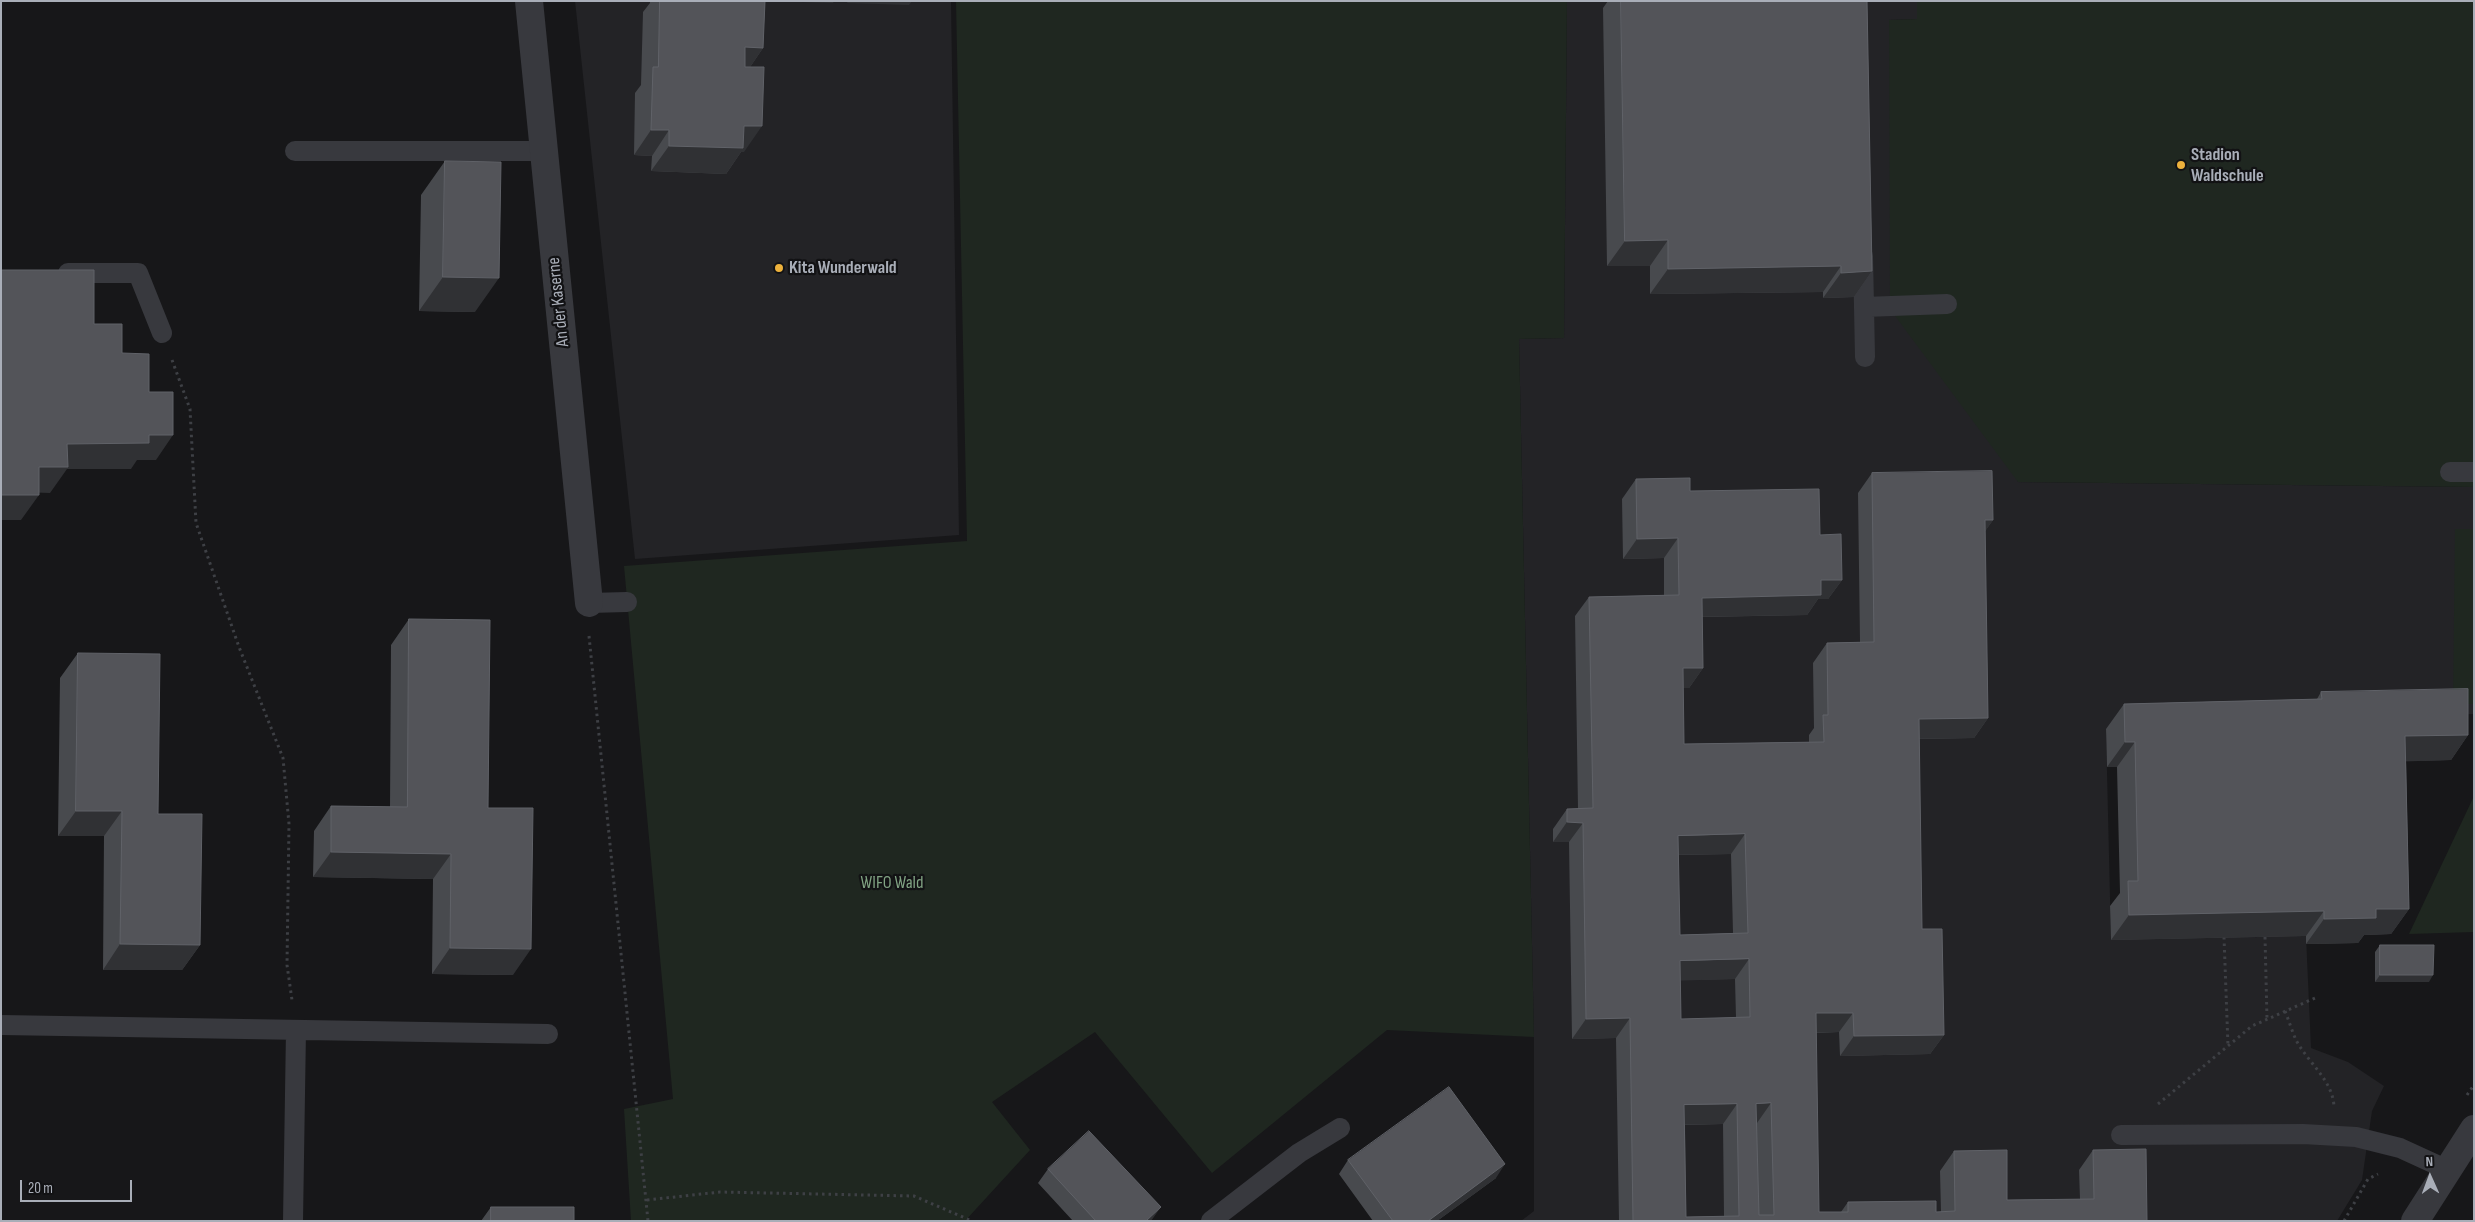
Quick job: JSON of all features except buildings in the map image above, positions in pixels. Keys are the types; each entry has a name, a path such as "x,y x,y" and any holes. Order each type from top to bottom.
{"street":[{"name":"An der Kaserne","path":"529,1 589,603"},
{"path":"2415,1221 2474,1129"}],"lane":[{"path":"295,151 544,150"},
{"path":"1863,239 1865,357"},
{"path":"50,273 138,273 162,333"},
{"path":"1864,307 1948,304"},
{"path":"2450,472 2474,472"},
{"path":"589,603 627,602"},
{"path":"1,1026 548,1034"},
{"path":"293,1221 296,1030"},
{"path":"1211,1221 1300,1153 1340,1128"},
{"path":"2121,1135 2303,1134 2356,1137 2400,1148 2448,1170"}],"path":[{"path":"162,333 190,409 196,523 239,647 283,758 289,824 287,965 296,1030"},
{"path":"589,603 594,684 648,1221"},
{"path":"2265,937 2267,1019"},
{"path":"2224,938 2228,1046"},
{"path":"2121,1135 2252,1026 2315,998"},
{"path":"2285,1011 2297,1041 2325,1081 2334,1098 2335,1136"},
{"path":"647,1200 720,1192 914,1196 972,1221"}],"shaded area":[{"name":"Kita Wunderwald","path":"575,1 951,1 959,535 635,559"},
{"path":"1567,1 1917,1 1918,19 1889,20 2018,482 2474,487 2474,714 2304,718 2304,725 2106,729 2111,940 2306,936 2311,1048 2348,1062 2384,1086 2372,1111 2362,1180 2337,1221 1521,1221 1534,1211 1534,1037 1519,339 1564,338"}],"green space":[{"name":"WIFO Wald","path":"956,1 1567,1 1564,338 1519,339 1534,1037 1387,1030 1212,1173 1095,1032 992,1102 1030,1150 965,1221 631,1221 624,1109 673,1099 624,566 967,541"},
{"name":"Stadion Waldschule","path":"1917,1 2474,1 2474,487 2018,482 1890,309 1889,20 1917,19"},
{"path":"2455,529 2474,529 2474,704 2453,704"},
{"path":"2474,796 2474,932 2409,934"}],"place":[{"name":"Stadion Waldschule","path":"2181,165"},
{"name":"Kita Wunderwald","path":"779,268"}]}
